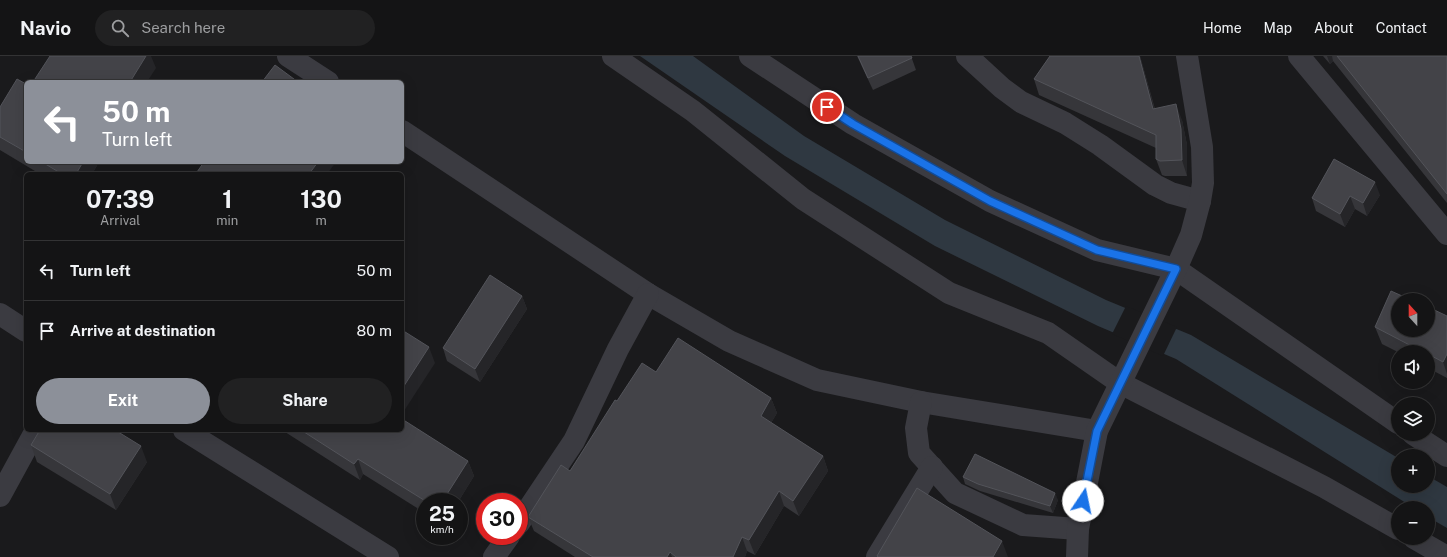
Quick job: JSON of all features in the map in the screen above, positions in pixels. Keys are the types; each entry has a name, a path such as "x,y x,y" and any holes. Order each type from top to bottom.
{"street":[{"path":"288,56 325,80"},
{"path":"614,56 693,111 803,199 942,289 1048,333 1120,383 1324,486 1391,525"},
{"path":"750,56 853,124 990,201 1097,250 1176,269 1391,418"},
{"path":"967,56 1002,88 1021,102 1064,123 1100,145 1155,185 1171,193 1200,201"},
{"path":"1077,557 1078,528 1097,431 1158,303 1176,269 1191,234 1200,201 1203,183 1202,147 1187,56"},
{"path":"1299,56 1447,234"},
{"path":"404,132 648,294 729,341 817,380 921,402 1097,431"},
{"path":"528,510 574,441 618,349 648,294"},
{"path":"0,314 24,330"},
{"path":"921,402 916,428 919,453 955,493 1023,525 1078,528"},
{"path":"0,496 35,432"},
{"path":"187,432 388,557"},
{"path":"1424,441 1447,456"},
{"path":"877,557 932,467"},
{"path":"494,557 503,545"},
{"path":"1426,545 1447,557"}],"shaded area":[{"path":"640,56 693,56 804,136 945,220 1106,300 1191,335 1391,454 1391,493 1435,493 1435,480 1447,487 1447,528 1435,521 1435,501 1403,501 1176,359 1098,326 935,246 785,156"}],"pier":[{"path":"1126,306 1177,327 1163,356 1112,334"}],"building":[{"path":"50,56 146,56 131,80 34,80"},
{"path":"858,56 911,56 912,58 868,78"},
{"path":"1050,56 1139,56 1153,109 1176,104 1181,129 1182,160 1160,161 1156,159 1156,135 1034,79"},
{"path":"1337,56 1447,56 1447,194"},
{"path":"275,65 295,80 264,80"},
{"path":"17,79 24,83 24,151 0,137 0,107"},
{"path":"1334,159 1375,182 1363,203 1350,196 1340,214 1312,198"},
{"path":"45,164 82,164 77,172 59,172"},
{"path":"203,164 316,164 310,172 197,172"},
{"path":"490,275 522,296 475,369 443,348"},
{"path":"1391,291 1395,293 1391,293 1391,335 1375,327"},
{"path":"1435,310 1447,316 1447,354 1443,362 1435,358 1435,345 1410,345 1394,337 1435,337"},
{"path":"404,331 429,347 404,386"},
{"path":"678,338 771,398 761,416 823,456 793,501 779,491 749,540 742,537 733,557 676,557 670,552 667,557 593,557 528,517 561,465 570,471 615,400 617,401 642,363 656,372"},
{"path":"404,420 468,461 448,493 416,493 416,495 358,459 354,464 304,432 404,432"},
{"path":"39,432 118,432 141,446 110,494 31,445"},
{"path":"975,454 1055,493 1050,506 978,484 963,477"},
{"path":"917,488 1002,541 993,557 878,557 877,556"}],"route":[{"path":"827,107 853,124 990,201 1097,250 1176,269 1158,303 1097,431 1083,501"}]}
